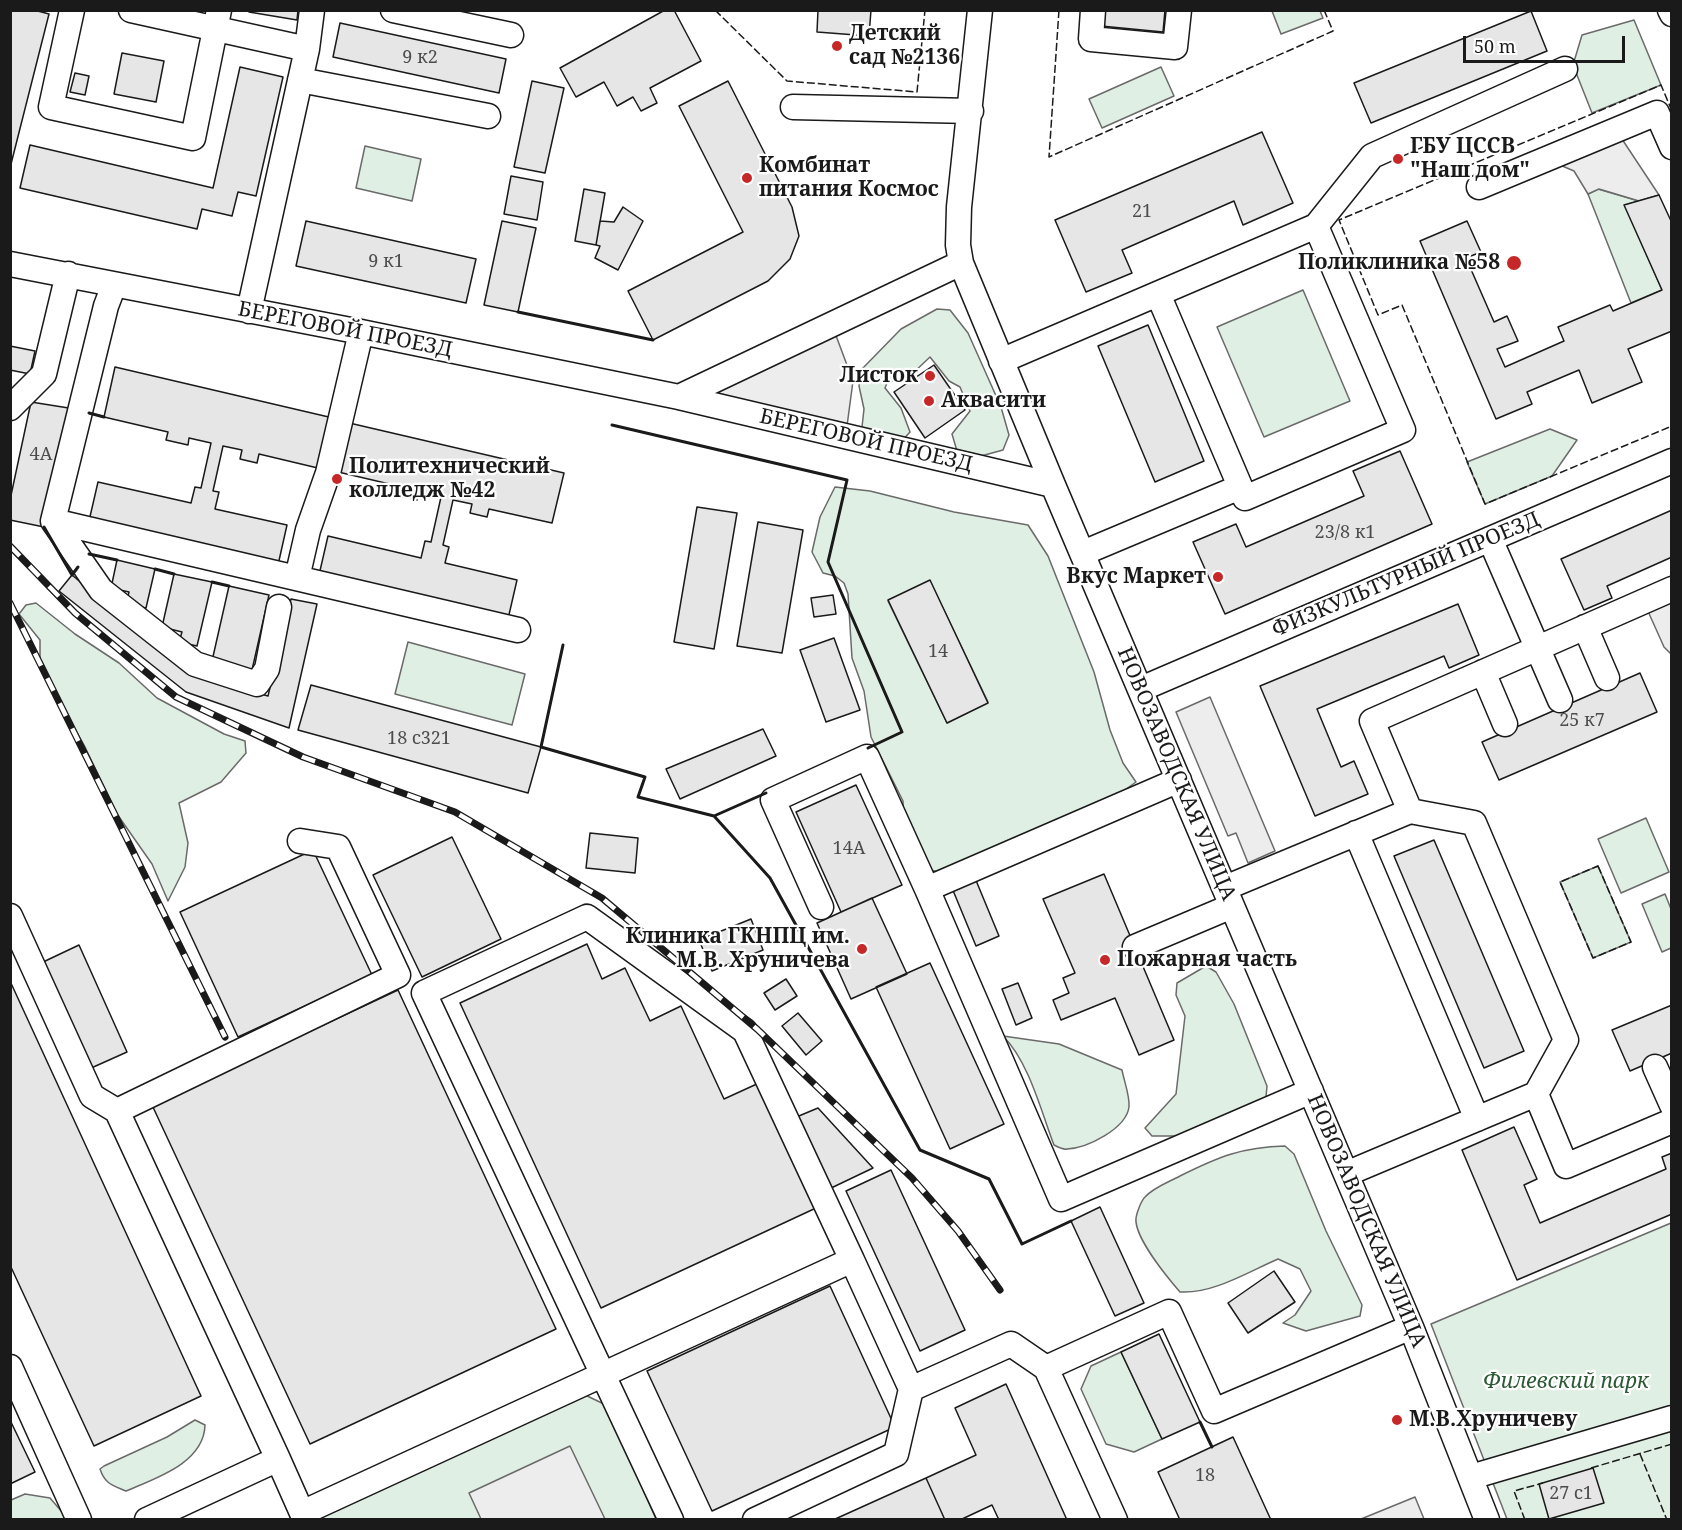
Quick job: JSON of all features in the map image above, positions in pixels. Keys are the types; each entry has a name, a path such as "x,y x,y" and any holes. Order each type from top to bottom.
{"street":[{"path":"72,10 51,107 193,138 218,20"},
{"path":"131,10 218,20 307,49"},
{"path":"249,311 307,49 312,10"},
{"path":"393,10 511,35"},
{"name":"НОВОЗАВОДСКАЯ УЛИЦА","path":"980,10 959,207 958,245 962,263 1053,485 1411,1327 1487,1520"},
{"path":"1093,10 1090,39 1175,47 1179,10"},
{"path":"1001,361 1316,226 1372,156 1565,69"},
{"path":"300,80 488,116"},
{"path":"793,107 971,111"},
{"path":"1479,187 1657,113 1671,147"},
{"path":"1158,294 1245,498 1403,430 1316,226"},
{"path":"679,397 962,263"},
{"name":"БЕРЕГОВОЙ ПРОЕЗД","path":"10,264 679,397 1053,485"},
{"path":"10,408 44,374 68,274"},
{"path":"114,285 106,306 53,521 101,590 195,664 257,684 267,669 279,607"},
{"path":"297,578 308,530 328,473 361,332"},
{"name":"ФИЗКУЛЬТУРНЫЙ ПРОЕЗД","path":"1141,689 1671,461"},
{"path":"1083,553 1240,487"},
{"path":"53,521 518,630"},
{"path":"1490,538 1560,700"},
{"path":"1410,811 1372,721 1671,589"},
{"path":"1585,627 1607,678"},
{"path":"1483,672 1505,724"},
{"path":"821,907 772,800 867,757 927,889 1061,1199 1311,1091"},
{"path":"927,889 1179,780"},
{"path":"1135,947 1228,897 1356,833 1410,811 1474,823 1566,1040 1536,1094 1347,1174"},
{"path":"1356,833 1477,1119"},
{"path":"300,841 338,847 398,975 424,993 671,1520"},
{"path":"10,916 92,1096 117,1110 304,1516 852,1260"},
{"path":"424,993 587,917 745,1031 911,1389 896,1454 755,1520"},
{"path":"117,1110 398,975"},
{"path":"1655,1067 1671,1105"},
{"path":"1536,1094 1566,1166 1671,1121"},
{"path":"1046,1368 1169,1312 1214,1411 1411,1327"},
{"path":"911,1389 1011,1344 1046,1368 1115,1520"},
{"path":"10,1367 79,1520"},
{"path":"1471,1477 1671,1418"},
{"path":"147,1520 278,1459"}],"green space":[{"path":"1272,11 1320,11 1323,18 1281,34"},
{"path":"1634,20 1661,85 1592,113 1573,65 1582,35"},
{"path":"1161,67 1174,96 1102,128 1089,99"},
{"path":"365,146 421,159 412,201 356,188"},
{"path":"1598,189 1639,201 1625,205 1662,290 1631,303 1588,194"},
{"path":"1303,290 1350,401 1264,437 1217,327"},
{"path":"937,309 950,310 968,333 1001,407 1009,435 1003,450 981,456 957,451 952,434 970,411 960,387 949,381 930,357 912,374 887,383 885,388 901,408 910,432 901,442 878,442 862,427 864,409 859,386 862,369 901,329"},
{"path":"1550,429 1577,440 1552,476 1485,504 1467,462"},
{"path":"835,487 870,491 954,512 1028,525 1048,556 1094,672 1110,730 1123,763 1136,782 1097,810 944,873 921,868 904,826 903,801 871,737 864,691 852,658 848,594 844,583 835,576 823,573 812,552 820,517","holes":["930,581 988,702 947,723 888,601"]},
{"path":"36,603 75,634 119,663 157,698 224,734 245,741 246,753 221,782 179,803 188,843 185,867 168,901 152,864 117,814 85,747 48,683 40,664 40,640 19,614 26,605"},
{"path":"408,642 525,674 512,725 395,694"},
{"path":"1646,818 1669,872 1621,893 1598,839"},
{"path":"1598,866 1631,942 1593,958 1560,882"},
{"path":"1665,894 1671,909 1671,948 1662,952 1642,904"},
{"path":"1206,966 1216,972 1234,1004 1267,1086 1266,1097 1251,1115 1195,1136 1152,1136 1145,1128 1176,1094 1185,1016 1176,995 1177,983"},
{"path":"1003,1036 1059,1044 1122,1070 1129,1107 1121,1123 1104,1136 1085,1145 1065,1149 1054,1145 1027,1073"},
{"path":"1285,1146 1294,1154 1326,1231 1362,1305 1360,1316 1306,1331 1283,1323 1295,1315 1311,1291 1300,1269 1278,1259 1218,1286 1205,1290 1180,1292 1140,1236 1136,1218 1142,1201 1149,1193 1206,1163 1256,1148"},
{"name":"Филевский парк","path":"1671,1223 1671,1519 1507,1519 1431,1324"},
{"path":"1121,1352 1162,1439 1134,1452 1106,1444 1081,1389 1091,1366"},
{"path":"583,1394 606,1405 656,1519 316,1520"},
{"path":"195,1420 205,1425 203,1438 196,1450 176,1467 126,1491 104,1478 100,1469 104,1466 167,1437"},
{"path":"25,1494 50,1498 68,1519 11,1520 11,1500"}],"shaded area":[{"path":"1616,130 1659,195 1639,201 1599,189 1588,194 1574,171 1560,165"},
{"path":"835,333 853,381 847,426 702,394"},
{"path":"1671,598 1671,654 1664,647 1647,609"},
{"path":"1210,697 1275,851 1248,863 1236,833 1228,836 1176,712"},
{"path":"570,1446 605,1519 481,1519 469,1493"},
{"path":"1415,1497 1424,1519 1361,1519"}],"building":[{"path":"10,10 34,10 49,14 10,168"},
{"path":"250,10 298,10 297,20 249,12"},
{"path":"665,10 674,10 701,61 650,88 657,103 641,111 633,97 617,106 604,82 576,97 560,68"},
{"path":"818,10 871,10 869,36 817,32"},
{"path":"1103,10 1165,10 1163,32 1101,26"},
{"path":"1531,11 1547,51 1371,123 1354,83"},
{"path":"340,23 506,59 499,93 333,57"},
{"path":"122,53 164,61 156,102 114,94"},
{"path":"240,67 283,77 256,196 238,192 232,216 202,209 197,229 20,188 30,145 213,188"},
{"path":"75,73 89,76 85,95 70,92"},
{"path":"532,81 564,88 545,173 514,167"},
{"path":"728,81 792,207 799,236 790,259 768,281 653,340 628,291 743,232 679,106"},
{"path":"1262,132 1293,203 1243,225 1234,201 1122,250 1132,273 1086,292 1055,220"},
{"path":"511,176 543,182 537,220 504,214"},
{"path":"584,189 605,193 596,245 575,241"},
{"path":"1659,195 1672,223 1672,331 1628,349 1642,382 1592,403 1579,370 1527,392 1532,404 1496,419 1420,241 1467,221 1481,252 1466,258 1494,322 1507,316 1518,341 1497,349 1505,367 1564,341 1558,327 1610,305 1613,311 1662,290 1624,205"},
{"path":"623,207 643,221 618,270 595,258 600,246 596,245 600,221 614,222"},
{"path":"306,221 476,259 466,303 296,266"},
{"path":"502,221 536,228 518,312 484,305"},
{"path":"1148,325 1204,461 1155,482 1098,346"},
{"path":"10,346 35,351 30,374 10,370"},
{"name":"Аквасити","path":"934,365 965,410 925,438 894,392"},
{"path":"115,367 333,418 322,469 259,454 257,463 240,459 242,450 223,446 213,491 219,492 215,509 287,525 278,565 89,521 98,482 191,503 195,487 201,488 211,443 189,438 188,445 166,440 168,432 104,417"},
{"path":"31,402 75,409 44,527 10,520 10,500"},
{"path":"345,422 564,473 552,523 489,509 487,517 470,513 472,504 453,500 443,545 449,547 445,563 517,580 508,619 319,575 328,536 421,558 425,541 431,542 441,497 419,492 417,500 396,495 398,486 334,471"},
{"path":"1400,451 1432,524 1225,614 1193,542 1236,524 1246,547 1364,496 1353,471"},
{"path":"697,507 737,513 714,649 674,642"},
{"path":"1672,510 1672,557 1607,586 1612,598 1584,610 1561,559"},
{"path":"758,522 803,530 782,653 737,646"},
{"path":"117,560 155,569 146,608 126,604 129,592 111,588"},
{"path":"174,574 212,582 197,646 179,642 182,632 162,627"},
{"path":"72,575 191,674 268,696 291,599 317,604 289,728 186,692 59,591"},
{"path":"930,580 988,703 947,723 888,600"},
{"path":"229,586 269,595 252,670 212,661"},
{"path":"833,595 836,614 814,617 811,598"},
{"path":"1458,604 1479,655 1449,668 1444,656 1317,709 1341,767 1354,761 1368,794 1315,816 1260,686"},
{"path":"834,638 860,710 826,722 800,650"},
{"path":"1640,673 1657,712 1499,780 1482,742"},
{"path":"311,685 541,747 528,793 298,730"},
{"path":"763,729 776,756 680,799 666,769"},
{"path":"856,785 902,885 841,912 796,812"},
{"path":"590,833 638,838 635,873 586,868"},
{"path":"452,837 501,939 422,977 373,875"},
{"path":"1434,840 1524,1051 1484,1068 1394,856"},
{"path":"313,850 372,975 238,1037 180,912"},
{"name":"Пожарная часть","path":"1104,874 1174,1040 1139,1055 1115,998 1061,1020 1053,1000 1069,993 1063,978 1075,973 1043,899"},
{"path":"975,878 999,936 976,946 952,888"},
{"name":"Клиника ГКНПЦ им. М.В. Хруничева","path":"872,898 907,974 851,999 817,923"},
{"path":"751,919 763,950 712,971 699,940"},
{"path":"587,944 602,979 625,968 650,1021 681,1006 724,1099 759,1083 816,1208 601,1308 460,1003"},
{"path":"79,945 127,1052 89,1069 41,963"},
{"path":"930,963 1004,1124 950,1149 876,987"},
{"path":"786,979 797,996 775,1010 764,993"},
{"path":"10,981 201,1396 94,1446 10,1265"},
{"path":"1018,983 1032,1018 1016,1025 1002,989"},
{"path":"398,990 556,1329 310,1444 152,1105"},
{"path":"1672,1005 1672,1053 1630,1071 1612,1030"},
{"path":"798,1013 822,1041 806,1055 782,1026"},
{"path":"818,1108 873,1168 827,1190 794,1118"},
{"path":"1514,1127 1537,1179 1524,1185 1540,1223 1666,1169 1662,1157 1672,1153 1672,1214 1517,1280 1462,1150"},
{"path":"891,1170 965,1330 920,1351 846,1191"},
{"path":"1100,1207 1144,1303 1115,1316 1071,1221"},
{"path":"1274,1271 1295,1302 1248,1333 1228,1303"},
{"path":"830,1286 895,1427 712,1511 647,1371"},
{"path":"1159,1334 1200,1422 1162,1439 1121,1352"},
{"path":"1006,1384 1067,1520 999,1520 992,1505 960,1520 945,1520 926,1478 976,1455 955,1408"},
{"path":"10,1420 35,1472 10,1484"},
{"path":"1233,1437 1271,1520 1180,1520 1158,1472"},
{"path":"1593,1468 1604,1503 1549,1519 1539,1484"},
{"path":"926,1478 945,1520 833,1520"}],"railway":[{"path":"10,546 75,613 176,697 303,757 455,812 602,898 757,1029 912,1178 958,1231 1000,1290"},
{"path":"10,603 225,1037"}],"fence":[{"path":"715,10 787,81 917,92 925,10"},
{"path":"1059,10 1049,157 1333,31 1324,10"},
{"path":"1672,111 1661,85 1339,220 1378,315 1402,305 1485,504 1672,426"},
{"path":"1598,866 1631,942 1593,958 1560,882 1598,866"},
{"path":"1591,1468 1672,1444"},
{"path":"1640,1454 1667,1520"},
{"path":"1525,1520 1514,1491 1543,1483"}],"wall":[{"path":"518,312 653,340"},
{"path":"89,413 104,417"},
{"path":"612,425 847,480 828,562 902,732 868,748"},
{"path":"44,527 72,575 78,567"},
{"path":"89,554 117,560"},
{"path":"155,569 174,574"},
{"path":"212,582 229,586"},
{"path":"563,645 541,747 645,777 638,797 714,816 770,878 920,1150 989,1179 1022,1244 1071,1221"},
{"path":"714,816 766,793"},
{"path":"1200,1422 1212,1447"}],"place":[{"name":"Детский сад №2136","path":"837,46"},
{"name":"ГБУ ЦССВ \"Наш дом\"","path":"1398,159"},
{"name":"Комбинат питания Космос","path":"747,178"},
{"name":"Поликлиника №58","path":"1514,263"},
{"name":"Листок","path":"930,376"},
{"name":"Аквасити","path":"929,401"},
{"name":"Политехнический колледж №42","path":"337,479"},
{"name":"Вкус Маркет","path":"1218,577"},
{"name":"Клиника ГКНПЦ им. М.В. Хруничева","path":"862,949"},
{"name":"Пожарная часть","path":"1105,960"},
{"name":"М.В.Хруничеву","path":"1397,1420"}]}
